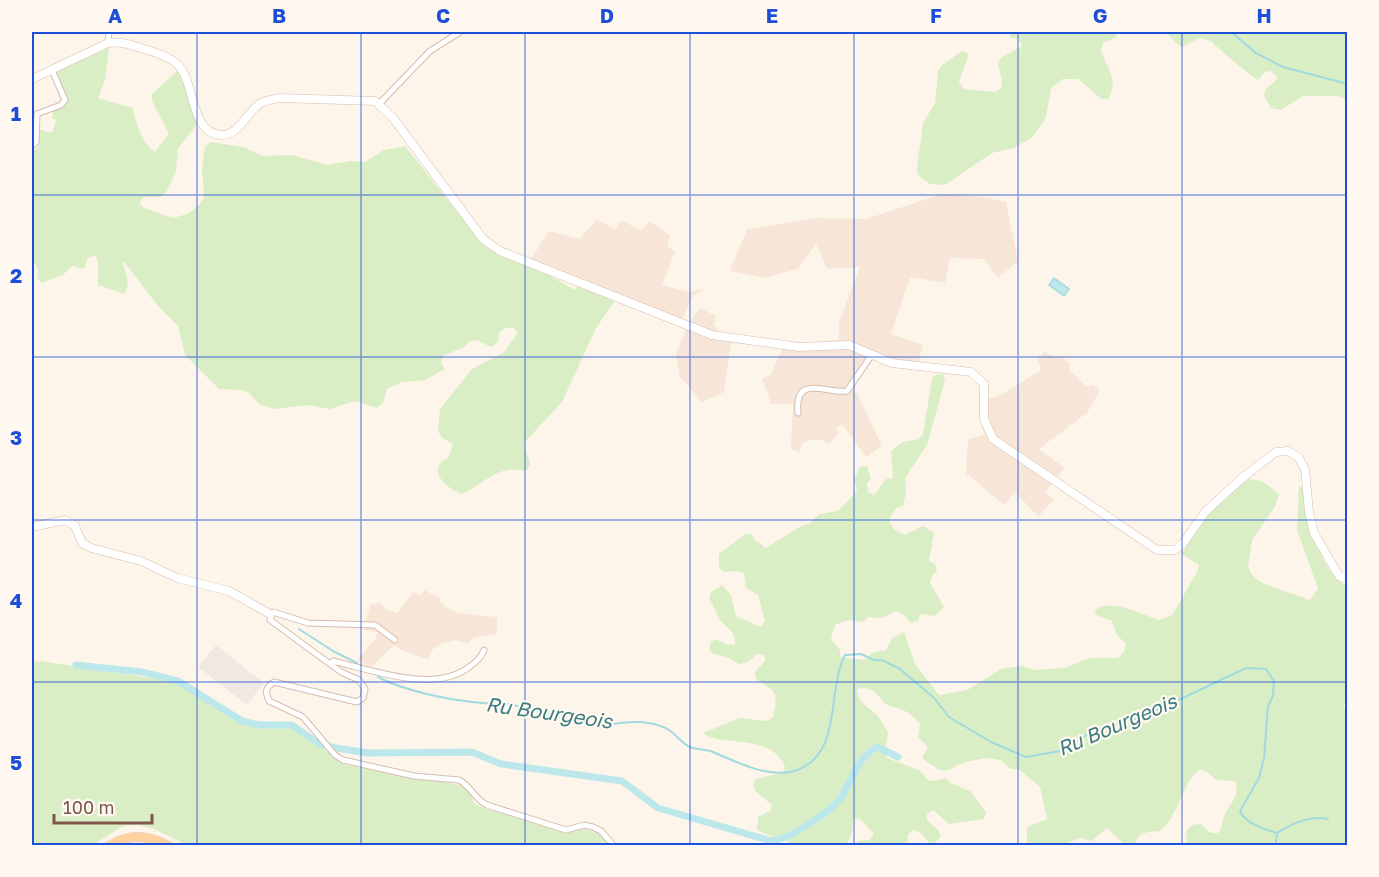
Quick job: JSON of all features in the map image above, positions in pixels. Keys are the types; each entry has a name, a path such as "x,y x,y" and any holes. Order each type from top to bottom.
{"main road":[{"path":"32,79 108,43 119,42 163,55 177,64 183,72 201,123 208,130 222,135 236,129 263,102 280,98 380,103 483,239 500,251 712,335 799,347 849,345 892,363 976,374 984,384 984,419 993,439 1157,550 1175,550 1205,512 1242,478 1276,452 1288,451 1298,457 1305,468 1309,512 1314,533 1339,576 1347,580"},
{"path":"32,526 65,520 75,526 82,543 91,548 141,561 177,578 229,591 270,614"},
{"path":"109,846 120,839 136,836 153,838 169,846"}],"street":[{"path":"108,43 109,32"},
{"path":"380,103 430,51 460,32"},
{"path":"32,146 36,142 37,114 61,105 65,100 52,70"},
{"path":"798,413 797,405 806,389 813,387 847,391 871,356"},
{"path":"395,640 375,625 324,625 277,612 270,614 270,620 347,676 359,680 365,689 363,698 357,702 274,682 268,686 266,693 269,701 303,717 330,749 349,762 414,776 459,780 479,802 566,830 584,825 593,827 601,831 614,846"},
{"path":"331,663 333,661 386,675 446,679 458,675 480,658 484,650"}],"shaded area":[{"path":"942,194 976,196 1006,202 1018,261 998,278 984,259 950,258 945,283 910,277 891,334 923,345 916,370 872,360 852,390 857,393 882,446 866,457 842,424 836,429 839,433 830,444 821,440 808,440 802,444 799,453 791,449 793,404 771,404 762,379 771,374 783,347 731,343 724,392 702,402 680,377 676,353 689,323 700,308 716,316 713,326 718,328 717,332 800,343 839,340 839,323 860,267 827,269 816,244 798,269 763,278 730,271 747,229 818,218 866,219"},
{"path":"597,219 615,229 622,220 641,231 649,221 670,235 667,246 675,252 662,285 688,292 704,289 692,297 680,326 527,265 549,231 580,239"},
{"path":"1045,352 1052,356 1061,356 1070,364 1069,370 1087,387 1093,385 1100,390 1087,413 1039,449 1065,468 1045,492 1054,499 1038,517 1015,492 1004,505 966,473 968,439 984,435 981,420 982,401 1001,395 1041,370 1037,358"},
{"path":"424,590 440,598 440,602 459,613 497,617 497,634 474,637 468,644 456,640 440,644 432,650 428,659 403,651 394,645 371,667 357,660 376,638 377,632 364,630 370,605 379,602 387,610 397,613 413,592 421,596"},
{"path":"216,645 264,683 247,705 198,667"}],"green space":[{"path":"1009,32 1116,32 1117,37 1103,43 1101,50 1111,74 1113,86 1108,99 1101,99 1078,79 1063,79 1051,88 1046,117 1033,137 1014,148 992,153 945,185 930,184 918,175 917,168 923,123 935,103 938,71 942,65 962,51 969,54 959,82 964,89 995,92 1001,88 1002,81 998,65 1001,58 1022,46 1018,39 1010,37"},
{"path":"1165,32 1347,32 1347,100 1338,96 1303,96 1281,110 1271,108 1264,96 1265,90 1278,78 1271,71 1265,72 1258,80 1211,41 1200,38 1181,47"},
{"path":"109,48 105,80 98,98 133,108 140,132 155,152 169,134 152,101 152,94 176,72 179,72 197,124 178,149 176,171 166,192 160,197 144,197 139,203 144,208 173,218 187,214 199,205 204,198 202,169 205,146 211,142 243,147 263,156 292,155 328,165 350,161 365,162 384,150 405,146 484,246 499,255 542,271 575,290 577,286 614,302 596,328 562,402 524,443 530,464 526,471 498,473 461,494 444,483 438,473 438,467 448,458 453,444 442,438 438,431 440,409 472,369 504,352 518,333 513,328 505,328 499,333 498,342 491,347 477,340 470,341 464,347 443,356 441,363 445,369 425,380 402,382 387,389 383,403 377,408 355,401 330,409 307,405 275,409 260,405 249,393 242,390 219,389 185,355 178,326 158,306 125,263 122,262 127,283 124,294 98,285 98,262 95,255 88,258 84,269 72,266 64,274 42,283 37,279 38,270 32,257 32,151 38,148 38,129 52,133 56,120 52,118 53,110 67,105 57,71"},
{"path":"937,374 943,374 945,380 927,445 905,478 906,492 903,506 896,508 889,520 893,529 905,535 923,526 934,533 929,561 935,564 937,571 930,583 944,607 935,616 920,614 918,621 911,623 903,614 896,611 882,618 868,617 863,622 849,620 835,625 831,639 840,650 840,657 864,660 874,652 886,650 893,637 904,632 915,664 939,695 967,690 1001,669 1022,666 1036,670 1064,668 1090,658 1118,658 1124,652 1126,644 1116,634 1112,621 1094,614 1097,608 1120,607 1159,620 1172,615 1199,565 1181,554 1214,507 1249,479 1262,481 1279,494 1275,507 1252,540 1248,567 1251,574 1262,583 1310,600 1318,588 1297,530 1299,486 1303,488 1316,543 1322,557 1337,579 1347,586 1348,696 1343,706 1348,714 1347,845 1186,845 1187,830 1192,825 1200,824 1211,833 1218,833 1236,791 1235,781 1216,780 1200,769 1189,782 1166,825 1160,831 1141,835 1134,845 1125,845 1107,828 1092,841 1080,838 1063,845 1027,845 1027,827 1047,819 1040,787 1018,769 1011,769 1000,760 987,758 965,762 946,771 939,770 922,758 928,747 918,737 920,724 904,711 885,704 873,691 862,688 857,689 859,698 877,715 888,732 885,752 887,758 919,770 928,780 946,778 950,783 970,791 986,812 984,819 949,824 933,810 927,814 927,820 941,836 936,842 929,843 920,832 913,830 908,835 907,846 857,845 857,841 870,840 874,834 860,819 853,819 852,833 846,845 785,845 788,843 786,836 772,837 757,830 758,817 770,811 772,805 755,791 753,785 756,779 782,773 785,767 778,756 769,749 746,742 722,740 703,733 740,718 767,721 773,717 776,701 774,693 756,679 755,672 765,661 764,655 757,654 746,663 739,664 727,657 713,654 709,649 711,642 716,639 728,645 735,644 733,633 720,620 709,598 711,592 722,585 731,595 736,616 761,627 765,621 758,595 746,588 744,574 738,571 724,572 719,568 719,554 745,534 752,534 755,540 766,548 803,525 809,524 819,514 838,511 857,491 854,479 860,467 867,466 871,478 867,484 868,492 874,495 886,479 893,478 891,452 901,443 919,439 923,434 932,379"},
{"path":"41,661 176,682 239,721 262,726 294,726 344,765 461,785 470,793 474,803 484,808 565,833 582,829 601,833 610,845 189,846 152,828 137,825 123,826 93,845 32,845 32,662"}],"water":[{"path":"1054,278 1069,289 1064,296 1049,285"}],"waterway":[{"path":"1231,32 1256,53 1283,67 1348,84"},
{"name":"Ru Bourgeois","path":"299,629 357,663"},
{"name":"Ru Bourgeois","path":"378,677 401,687 443,698 510,704 575,721 604,724 636,722 654,724 669,730 690,747 710,751 755,769 778,773 800,769 813,760 822,748 832,718 836,685 845,655 861,654 874,660 882,660 900,669 934,698 949,717 991,742 1026,757 1060,751 1090,733 1147,715 1246,668 1266,669 1274,681 1273,696 1268,706 1264,758 1259,778 1240,811 1251,823 1277,833 1301,821 1315,818 1328,819"},
{"path":"76,665 142,672 178,681 242,721 259,725 292,725 319,744 336,748 368,753 472,752 501,764 622,781 658,808 771,841 799,830 829,810 842,796 860,762 870,751 877,747 898,757"},
{"path":"1275,846 1277,835"}]}
